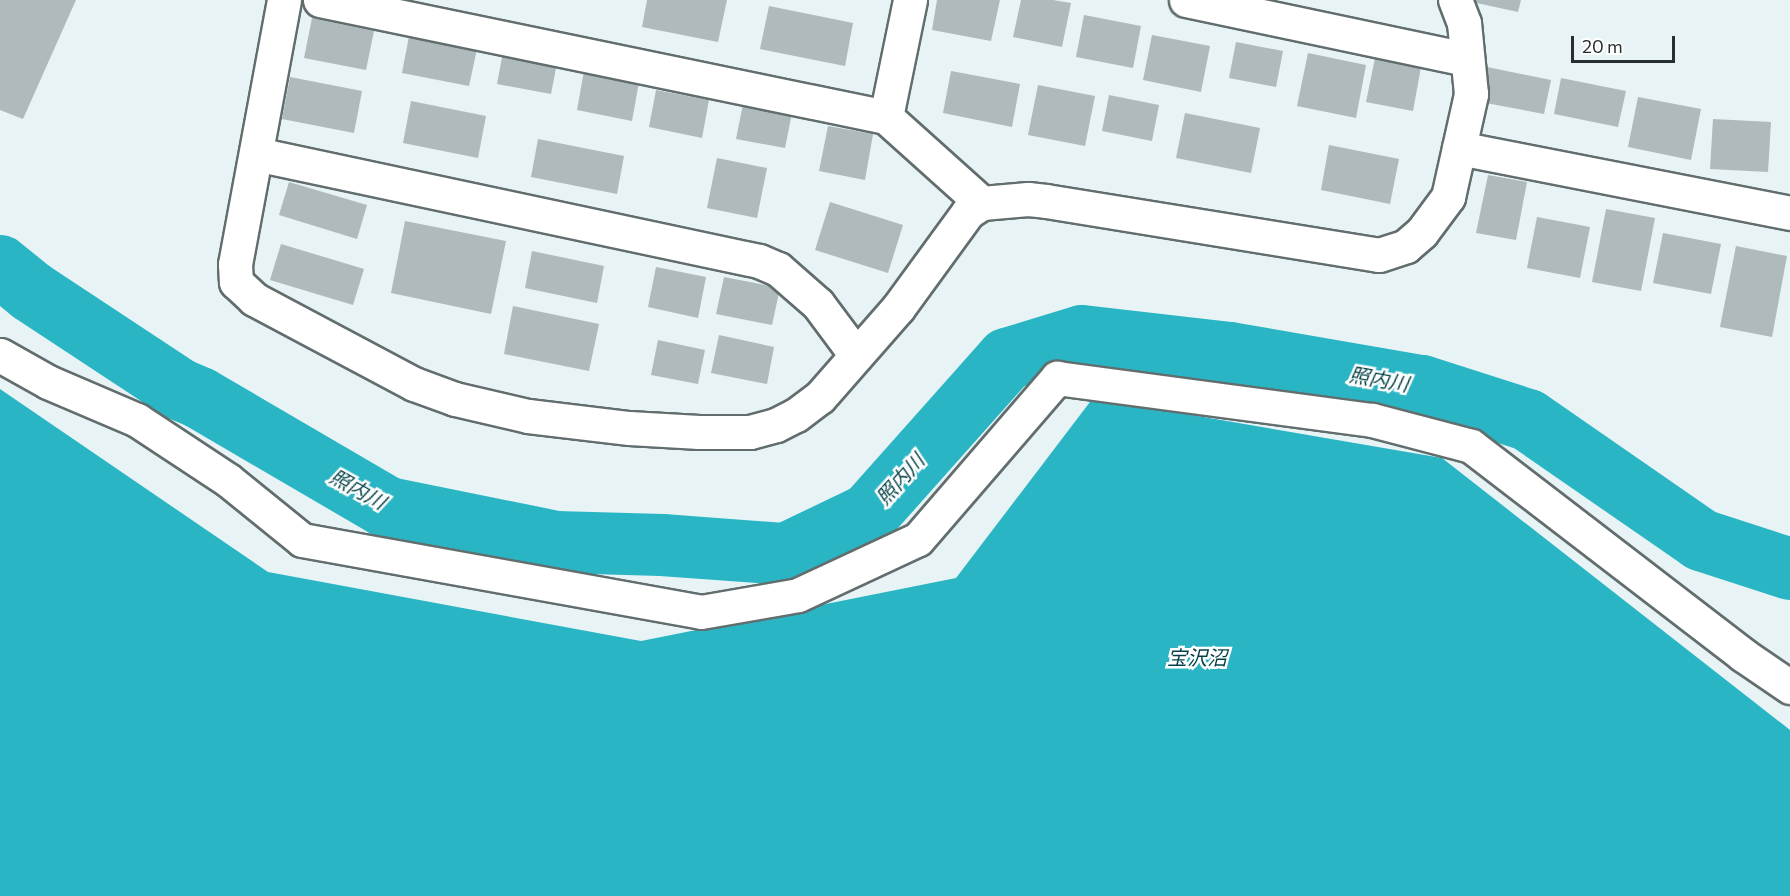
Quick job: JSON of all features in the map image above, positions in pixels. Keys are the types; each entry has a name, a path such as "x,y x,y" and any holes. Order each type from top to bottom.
{"street":[{"path":"284,0 235,264 236,282 264,304 414,384 455,399 528,416 699,432 750,432 776,425 820,397 905,299 968,212 982,203 1019,200 1046,201 1379,255 1406,246 1429,224 1448,197 1471,94 1464,23 1455,0"},
{"path":"320,0 886,117 982,203"},
{"path":"886,117 910,0"},
{"path":"1186,0 1467,58"},
{"path":"1459,148 1790,213"},
{"path":"256,154 759,261 778,269 818,304 856,355"},
{"path":"0,355 48,382 137,420 228,480 303,540 701,612 798,594 918,539 1057,378 1372,420 1471,446 1743,655 1790,687"}],"water":[{"name":"宝沢沼","path":"0,389 268,572 641,641 956,578 1093,398 1442,458 1790,730 1790,896 0,896"}],"building":[{"path":"0,0 76,0 23,119 0,110"},
{"path":"647,0 727,0 718,42 642,27"},
{"path":"937,0 1000,0 991,41 932,30"},
{"path":"1021,0 1053,0 1071,3 1062,47 1013,37"},
{"path":"1463,0 1521,0 1518,12"},
{"path":"769,6 853,23 845,66 760,49"},
{"path":"1084,15 1141,26 1133,68 1076,57"},
{"path":"312,18 374,31 366,70 304,58"},
{"path":"1152,35 1210,46 1201,92 1143,80"},
{"path":"409,36 477,49 469,86 402,73"},
{"path":"1236,42 1283,51 1276,87 1229,78"},
{"path":"503,52 557,63 551,94 497,84"},
{"path":"1308,53 1366,65 1356,118 1297,106"},
{"path":"1375,58 1421,67 1413,111 1366,102"},
{"path":"1482,66 1551,80 1544,114 1475,101"},
{"path":"584,71 639,82 632,121 577,110"},
{"path":"951,71 1020,84 1012,127 943,113"},
{"path":"290,77 362,91 354,133 282,119"},
{"path":"1561,78 1626,91 1618,127 1554,114"},
{"path":"1038,85 1095,96 1085,146 1028,135"},
{"path":"656,90 709,100 702,138 649,127"},
{"path":"1109,95 1159,105 1152,141 1102,131"},
{"path":"1638,97 1701,109 1691,160 1628,147"},
{"path":"411,101 486,116 478,158 403,143"},
{"path":"743,104 792,113 785,148 736,139"},
{"path":"1185,113 1260,128 1251,173 1176,158"},
{"path":"1713,119 1771,122 1768,172 1710,169"},
{"path":"828,126 873,134 865,180 819,171"},
{"path":"538,139 624,156 617,194 531,177"},
{"path":"1329,145 1399,159 1390,204 1321,190"},
{"path":"717,158 767,168 757,218 707,208"},
{"path":"1488,175 1527,182 1516,240 1476,233"},
{"path":"289,182 367,205 357,239 279,215"},
{"path":"830,202 903,225 888,273 815,250"},
{"path":"1606,209 1655,218 1641,291 1592,282"},
{"path":"1537,217 1590,227 1580,278 1527,268"},
{"path":"405,221 506,241 491,314 391,293"},
{"path":"1663,233 1721,244 1711,294 1653,283"},
{"path":"281,244 364,269 353,305 270,280"},
{"path":"1736,246 1787,256 1772,337 1720,327"},
{"path":"532,251 604,266 597,303 525,288"},
{"path":"656,267 706,277 698,318 648,307"},
{"path":"724,277 780,288 772,325 716,314"},
{"path":"513,306 599,324 589,371 504,354"},
{"path":"719,335 774,347 767,384 711,373"},
{"path":"658,340 705,350 698,384 651,375"}],"waterway":[{"name":"照内川","path":"0,266 32,292 179,389 200,398 388,508 556,542 662,545 786,554 869,514 1007,359 1082,336 1230,353 1422,386 1528,420 1701,540 1790,569"}]}
